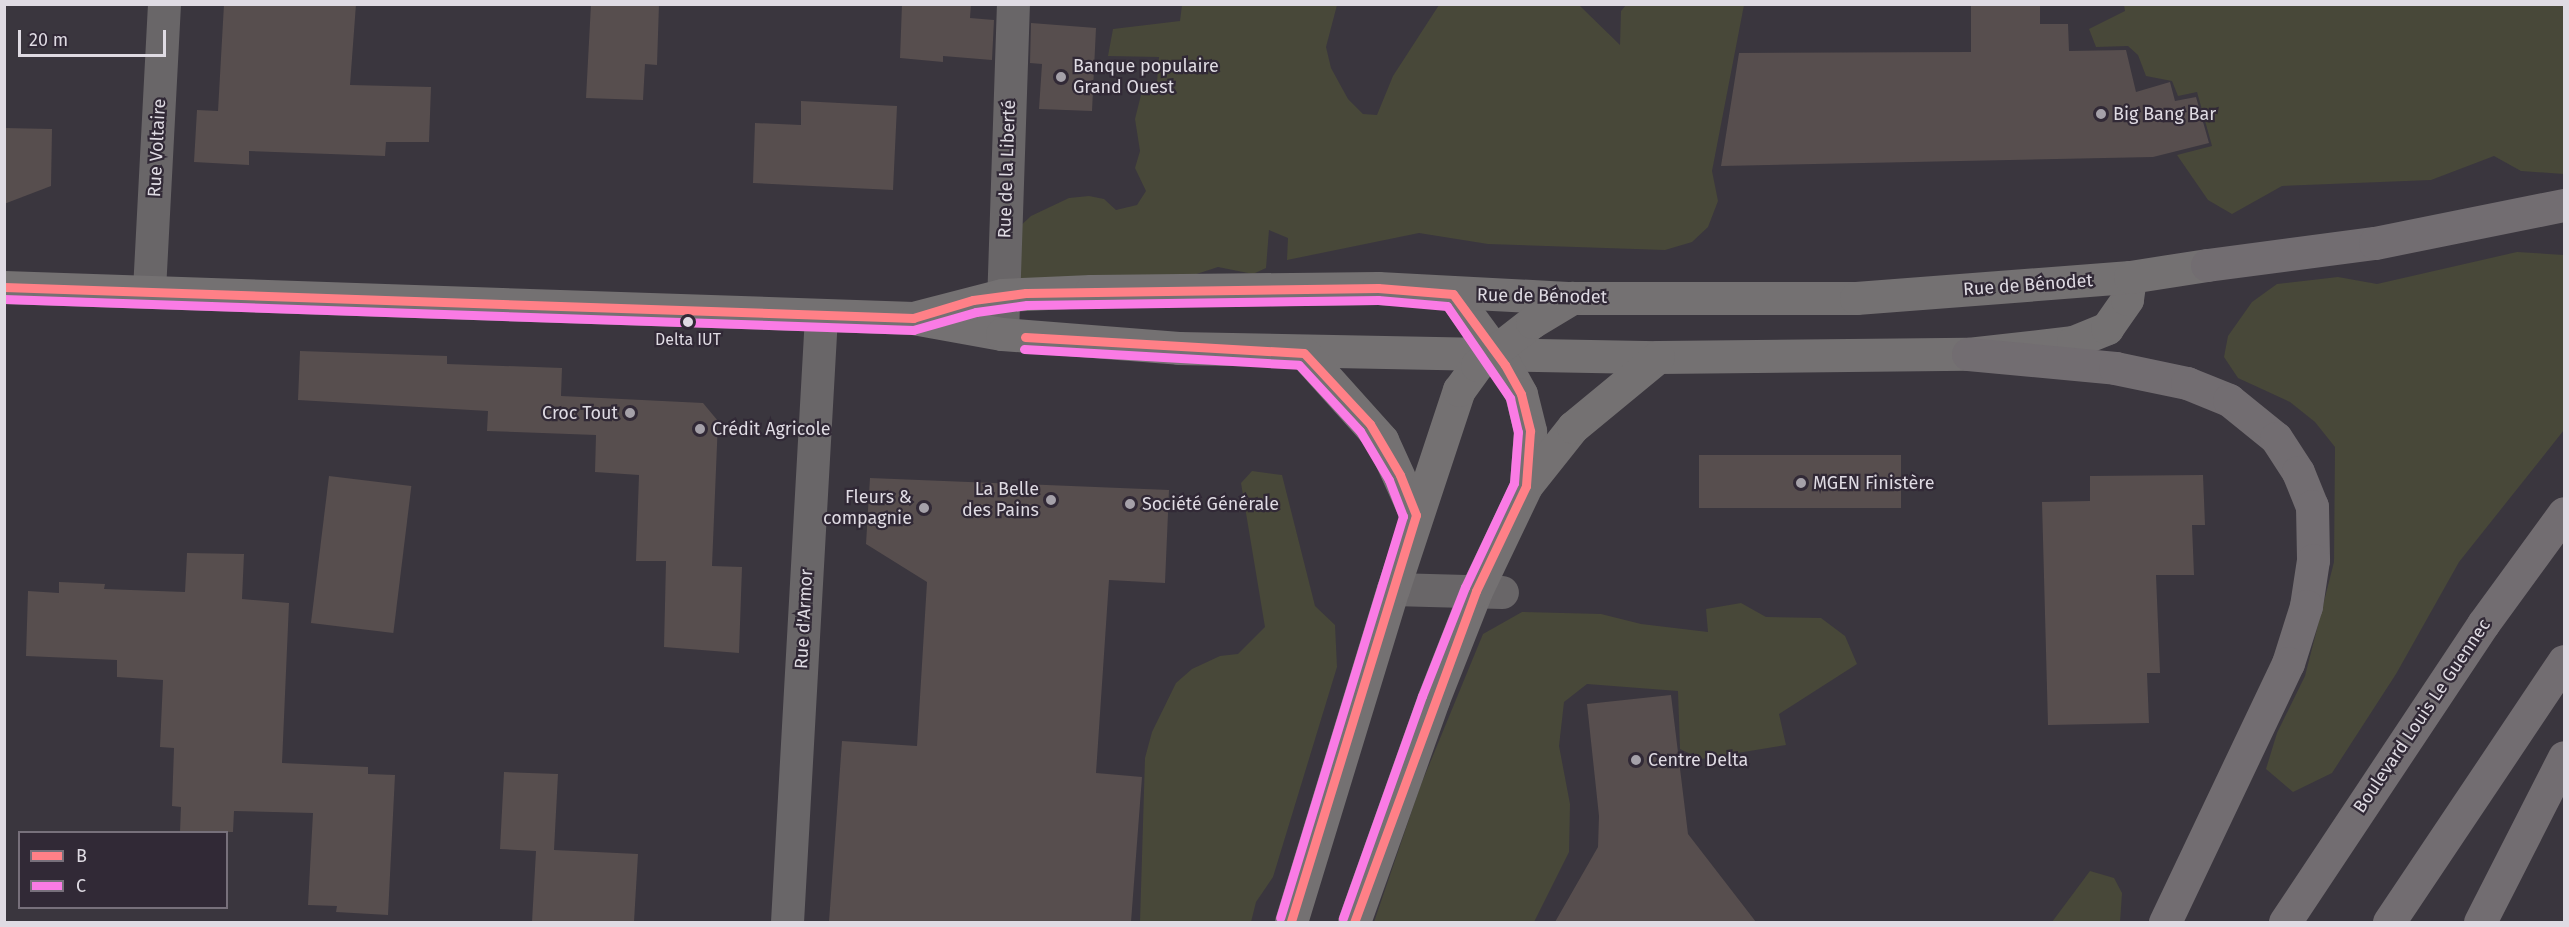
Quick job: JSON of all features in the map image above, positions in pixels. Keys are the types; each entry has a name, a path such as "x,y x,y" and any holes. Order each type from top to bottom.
{"main road":[{"path":"2207,265 2375,243 2565,205"},
{"path":"1968,354 2133,371 2187,382 2229,400 2262,423 2276,438 2298,472 2312,506 2313,560 2308,594 2288,663 2164,922"},
{"name":"Boulevard Louis Le Guennec","path":"2284,922 2483,624 2565,513"},
{"path":"2389,922 2565,661"},
{"path":"2480,922 2565,758"}],"street":[{"name":"Rue Voltaire","path":"149,290 164,4"},
{"name":"Rue de la Liberté","path":"1002,334 1013,4"},
{"name":"Rue de Bénodet","path":"902,318 1002,295 1378,288 1453,294 1572,298 1856,298 2130,276 2207,265"},
{"path":"1968,354 2073,342 2107,328 2127,299 2130,276"},
{"name":"Rue de Bénodet","path":"4,287 149,290 902,318 1002,334 1178,348 1304,353 1495,352 1658,357 1751,353 1968,354"},
{"path":"1354,922 1385,827 1489,591 1526,486 1530,456 1526,411 1515,380 1453,294"},
{"path":"1291,922 1416,515 1459,390 1468,374 1495,352 1532,322 1572,298"},
{"name":"Rue d'Armor","path":"787,922 821,316"},
{"path":"1304,353 1382,440 1416,515"},
{"path":"1526,486 1573,427 1658,357"},
{"path":"1393,589 1489,591"}],"green space":[{"path":"1182,5 1337,5 1326,47 1331,68 1348,99 1363,114 1377,115 1393,76 1439,5 1579,5 1620,45 1621,11 1626,5 1744,5 1712,171 1718,201 1708,227 1692,242 1665,250 1488,244 1419,233 1287,260 1288,238 1269,230 1266,268 1253,274 1218,267 1175,281 1014,278 1017,229 1031,216 1069,198 1089,196 1104,199 1116,210 1137,205 1146,191 1135,168 1140,151 1135,119 1142,91 1157,82 1159,57 1108,56 1113,29 1180,21"},
{"path":"2124,5 2564,5 2564,174 2521,171 2494,156 2431,180 2282,186 2232,214 2208,200 2177,155 2212,146 2197,92 2178,96 2172,81 2146,76 2138,55 2128,46 2096,47 2089,29 2125,11"},
{"path":"2517,252 2564,255 2564,430 2459,562 2396,674 2332,773 2293,792 2266,769 2277,733 2305,676 2334,562 2335,447 2315,422 2290,402 2238,378 2224,357 2228,336 2252,302 2277,284 2338,277 2377,284"},
{"path":"1252,471 1282,475 1315,606 1335,625 1337,667 1273,877 1256,902 1251,922 1140,922 1145,758 1152,732 1176,683 1192,669 1220,656 1238,654 1265,627 1241,483"},
{"path":"1741,603 1766,617 1821,618 1845,636 1857,664 1779,714 1786,745 1701,759 1680,749 1678,691 1587,684 1564,702 1559,746 1570,804 1569,852 1534,922 1374,922 1420,787 1483,634 1522,612 1601,614 1641,624 1708,632 1706,609"},
{"path":"2090,871 2114,878 2122,893 2120,922 2052,922"}],"building":[{"path":"224,4 356,4 350,85 431,87 429,142 386,142 385,156 249,151 249,165 194,162 197,110 218,111"},
{"path":"591,4 659,4 657,65 645,64 643,100 586,98"},
{"path":"902,4 971,4 970,18 994,20 992,60 943,56 943,62 900,58"},
{"path":"1971,4 2040,4 2040,24 2068,24 2069,51 2126,50 2136,92 2170,82 2175,101 2196,97 2209,143 2153,157 1721,166 1739,53 1971,52"},
{"path":"1031,23 1096,28 1092,111 1039,109 1042,64 1030,63"},
{"path":"801,101 897,106 893,190 753,183 755,123 801,125"},
{"path":"4,128 52,129 51,186 4,204"},
{"path":"300,351 447,356 447,364 562,368 561,396 703,403 718,421 712,566 742,567 739,653 664,647 666,561 636,561 639,475 595,472 596,435 487,431 488,411 298,400"},
{"name":"MGEN Finistère","path":"1699,455 1901,455 1901,508 1699,508"},
{"path":"2203,475 2205,525 2192,525 2194,575 2156,575 2160,673 2147,673 2149,723 2048,725 2042,502 2090,501 2090,476"},
{"path":"329,476 411,486 393,633 311,623"},
{"path":"870,478 1169,490 1165,583 1109,580 1096,773 1142,777 1131,922 829,922 842,741 917,746 927,582 866,544"},
{"path":"187,553 244,554 242,599 289,603 282,763 368,767 368,774 395,775 388,915 336,912 337,906 308,905 313,813 234,811 233,832 180,831 181,807 172,806 174,748 160,747 163,680 117,677 117,660 26,656 28,591 59,593 59,582 105,584 104,589 185,592"},
{"name":"Centre Delta","path":"1671,695 1688,834 1756,922 1555,922 1598,847 1599,816 1587,704"},
{"path":"504,772 558,774 554,850 638,854 634,922 532,922 536,851 500,849"}],"transit line":[{"name":"B","path":"4,287 913,318 973,300 1026,293 1378,288 1453,294 1505,365 1521,394 1530,431 1526,486 1476,591 1354,922"},
{"name":"C","path":"4,299 913,330 976,312 1027,305 1378,300 1447,306 1510,398 1518,432 1514,483 1465,587 1422,696 1343,918"},
{"name":"B","path":"1025,337 1304,353 1370,424 1400,475 1416,515 1291,922"},
{"name":"C","path":"1024,349 1299,365 1360,431 1389,480 1403,516 1280,918"}],"place":[{"name":"Banque populaire Grand Ouest","path":"1061,77"},
{"name":"Big Bang Bar","path":"2101,114"},
{"name":"Delta IUT","path":"688,322"},
{"name":"Croc Tout","path":"630,413"},
{"name":"Crédit Agricole","path":"700,429"},
{"name":"MGEN Finistère","path":"1801,483"},
{"name":"La Belle des Pains","path":"1051,500"},
{"name":"Société Générale","path":"1130,504"},
{"name":"Fleurs & compagnie","path":"924,508"},
{"name":"Centre Delta","path":"1636,760"}]}
